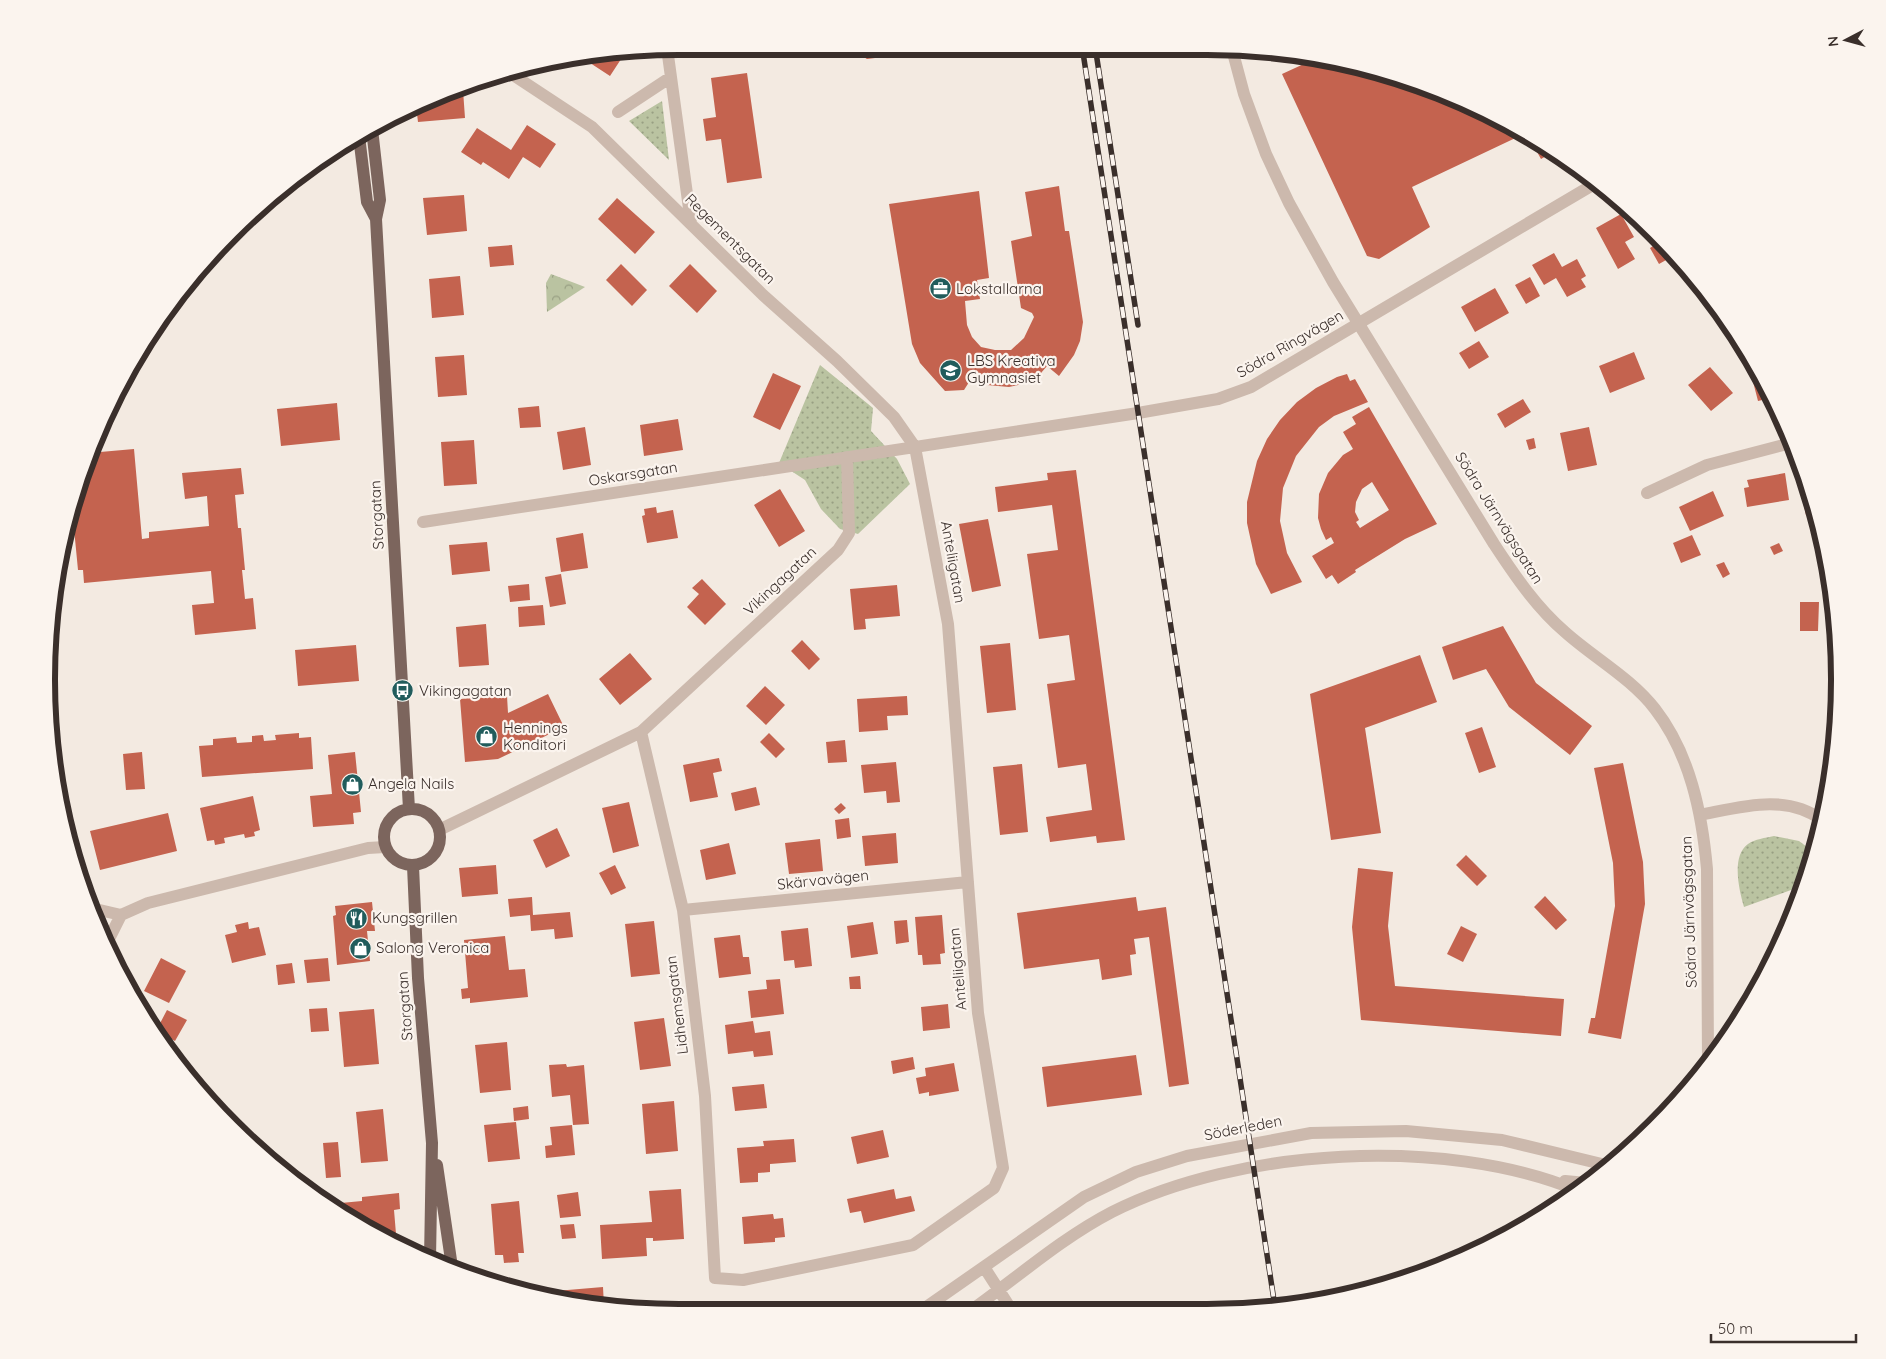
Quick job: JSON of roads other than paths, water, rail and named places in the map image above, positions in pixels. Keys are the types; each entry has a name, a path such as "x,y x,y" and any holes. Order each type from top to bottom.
{"main road":[{"name":"Storgatan","path":"373,136 380,200 376,219 409,809"},
{"name":"Storgatan","path":"360,143 367,202 376,219"},
{"path":"409,809 420,810 428,814 436,822 439,830 440,840 435,854 428,860 413,866 395,860 385,847 383,839 388,822 394,816 409,809"},
{"name":"Storgatan","path":"413,866 418,978 432,1143 430,1251"},
{"name":"Storgatan","path":"432,1143 441,1188 451,1260"}],"street":[{"path":"668,55 691,223"},
{"name":"Södra Järnvägsgatan","path":"1234,56 1244,94 1266,154 1312,246 1494,544 1532,599 1566,633 1641,693 1655,709 1678,748 1700,815 1707,869 1710,1049"},
{"name":"Regementsgatan","path":"516,77 592,127 763,295 837,361 894,417 915,447"},
{"path":"618,112 671,77"},
{"name":"Södra Ringvägen","path":"847,457 1165,408 1236,394 1251,387 1590,187"},
{"path":"1647,493 1707,465 1784,445"},
{"name":"Anteliigatan","path":"715,1278 743,1280 913,1245 994,1188 1003,1168 979,1023 948,624 915,447"},
{"name":"Oskarsgatan","path":"423,522 847,457"},
{"name":"Vikingagatan","path":"439,830 641,732 838,550 849,533 847,457"},
{"name":"Lidhemsgatan","path":"641,732 683,910 705,1096 715,1278"},
{"path":"1700,815 1745,806 1774,803 1803,810 1815,817"},
{"path":"100,910 121,915 148,903 368,848 385,847"},
{"name":"Skärvavägen","path":"683,910 968,882"},
{"path":"111,936 121,915"},
{"name":"Söderleden","path":"931,1304 1084,1196 1112,1182 1166,1162 1261,1140 1336,1131 1439,1132 1511,1142 1600,1164"},
{"path":"980,1304 1062,1243 1112,1212 1174,1186 1225,1174 1302,1160 1398,1156 1467,1161 1552,1180 1570,1187"},
{"path":"1552,1180 1577,1182"},
{"path":"984,1267 1008,1304"}],"railway":[{"path":"1083,55 1274,1300"},
{"path":"1096,55 1138,325"}],"place":[{"name":"Lokstallarna","path":"940,289"},
{"name":"LBS Kreativa Gymnasiet","path":"951,370"},
{"name":"Vikingagatan","path":"403,691"},
{"name":"Hennings Konditori","path":"487,737"},
{"name":"Angela Nails","path":"352,784"},
{"name":"Kungsgrillen","path":"356,918"},
{"name":"Salong Veronica","path":"360,948"}]}
